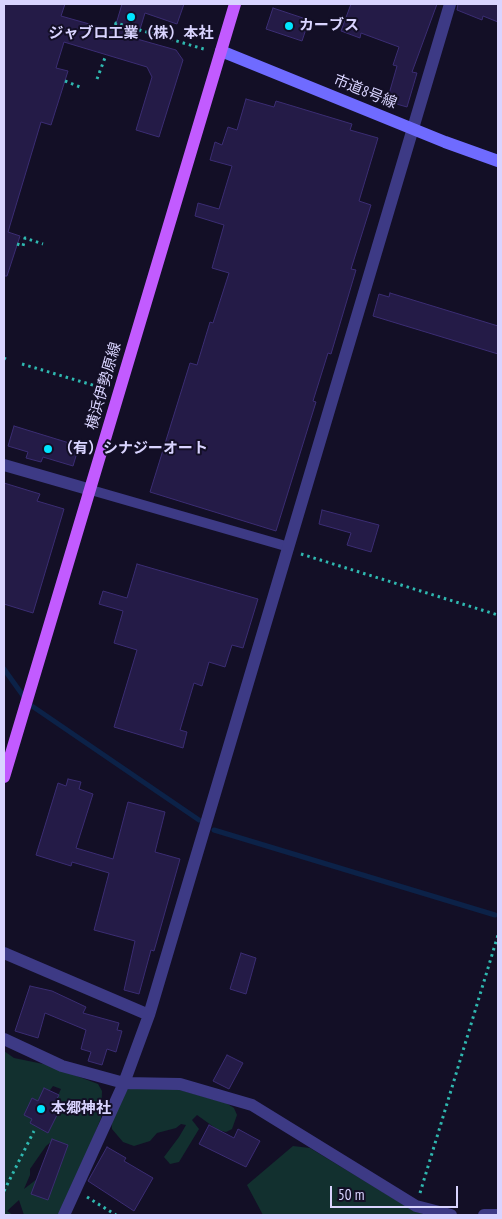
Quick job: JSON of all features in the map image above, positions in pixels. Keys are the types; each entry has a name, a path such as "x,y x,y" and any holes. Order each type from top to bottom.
{"main road":[{"name":"横浜伊勢原線","path":"4,777 235,4"}],"street":[{"path":"64,1215 124,1083 149,1015 450,4"},
{"name":"市道8号線","path":"221,51 414,130 498,161"},
{"path":"4,465 91,490"},
{"path":"4,953 149,1015"},
{"path":"4,1039 62,1066 124,1083 180,1084 252,1105 416,1206 451,1215"},
{"path":"486,1215 498,1215"}],"lane":[{"path":"91,490 289,547"}],"path":[{"path":"113,31 116,23 208,50"},
{"path":"97,79 106,55"},
{"path":"65,80 80,87"},
{"path":"17,244 23,246 25,238 43,244"},
{"path":"22,364 107,389"},
{"path":"289,547 311,559 498,615"},
{"path":"416,1206 498,935"},
{"path":"4,1191 34,1131"},
{"path":"76,1190 116,1215"}],"green space":[{"path":"4,1051 14,1058 48,1065 98,1084 102,1091 101,1118 62,1215 24,1215 19,1200 7,1211 13,1215 4,1215","holes":["53,1086 61,1089 42,1129 34,1125 31,1116","52,1141 45,1166 39,1172 37,1179 24,1189 30,1175 30,1169 46,1146"]},
{"path":"162,1085 226,1103 234,1108 237,1115 232,1129 226,1132 218,1130 197,1115 192,1120 199,1129 179,1162 170,1164 164,1157 186,1125 181,1124 176,1128 157,1133 150,1141 134,1146 123,1142 112,1129 111,1118 122,1090"},
{"path":"293,1146 310,1148 414,1211 428,1215 263,1215 247,1185"}],"building":[{"path":"4,4 65,4 61,16 114,31 122,4 184,4 177,24 145,13 137,39 176,50 183,60 159,137 136,130 152,77 147,67 64,42 56,68 68,71 51,125 41,122 8,232 20,236 7,276 4,276"},
{"path":"351,4 437,4 412,72 417,73 407,107 393,103 395,95 389,94 397,66 393,65 399,47 361,33 360,38 341,31"},
{"path":"458,4 498,4 498,22 483,16 482,20 457,10"},
{"path":"273,8 309,20 302,41 266,29"},
{"path":"246,99 274,107 276,101 352,124 350,130 378,138 359,201 371,205 351,269 356,270 331,354 328,353 313,401 316,402 276,531 150,492 190,363 197,365 210,322 213,323 229,273 212,268 224,225 195,216 198,203 219,209 232,166 210,160 215,142 222,145 228,127 237,130"},
{"path":"390,293 498,326 498,354 373,316 379,294 389,297"},
{"name":"（有）シナジーオート","path":"14,426 79,446 73,466 43,457 41,462 26,458 28,452 8,446"},
{"path":"4,483 40,494 37,501 64,509 33,613 4,604"},
{"path":"322,510 379,525 371,552 347,545 351,533 319,524"},
{"path":"137,564 258,599 243,648 232,645 225,667 209,662 202,686 194,683 180,730 187,732 183,748 114,727 137,650 114,643 123,611 99,604 103,591 127,598"},
{"path":"68,779 81,782 79,789 93,794 76,848 113,859 128,802 165,812 155,852 180,859 154,951 151,950 139,994 124,990 135,941 94,930 109,873 72,862 71,866 36,855 58,783 66,786"},
{"path":"241,953 256,958 246,994 230,989"},
{"path":"30,986 52,991 86,1007 83,1013 119,1023 117,1030 122,1031 116,1052 107,1049 102,1065 88,1061 91,1052 81,1049 86,1030 45,1013 38,1038 15,1031"},
{"path":"227,1055 243,1063 229,1089 213,1081"},
{"name":"本郷神社","path":"44,1088 59,1095 52,1108 59,1111 48,1133 30,1123 32,1119 24,1115 32,1098 38,1101"},
{"path":"209,1125 234,1138 238,1129 260,1141 246,1167 199,1144"},
{"path":"52,1139 68,1145 48,1200 31,1194"},
{"path":"107,1147 126,1158 124,1161 153,1178 134,1211 88,1181"}],"waterway":[{"path":"4,669 29,704 199,820"},
{"path":"214,830 495,915"}],"place":[{"name":"ジャブロ工業（株）本社","path":"131,17"},
{"name":"カーブス","path":"289,26"},
{"name":"（有）シナジーオート","path":"48,449"},
{"name":"本郷神社","path":"41,1109"}]}
